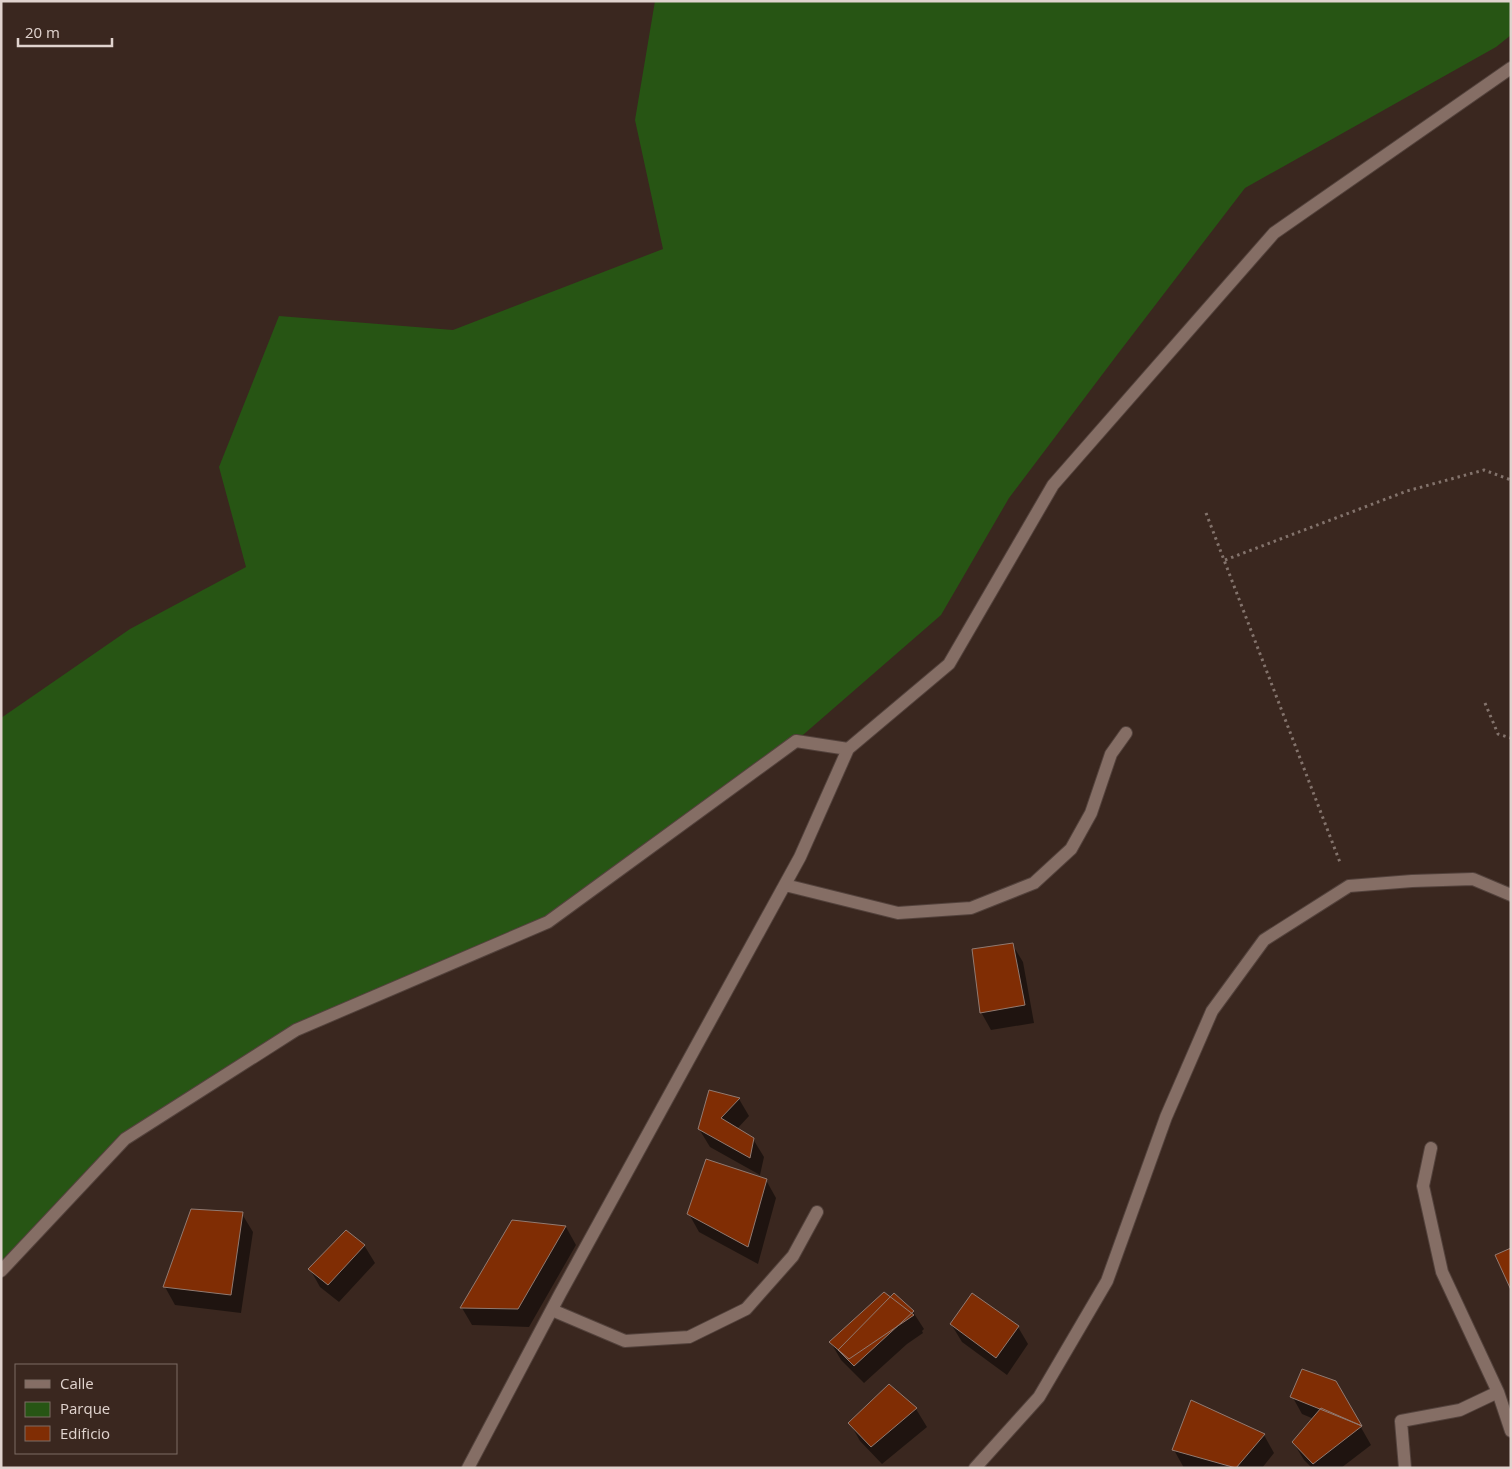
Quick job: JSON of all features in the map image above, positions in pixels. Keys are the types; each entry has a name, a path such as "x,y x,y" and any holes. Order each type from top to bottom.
{"street":[{"path":"468,1468 552,1310 800,857 848,749 949,664 1053,486 1274,233 1511,68"},
{"path":"785,885 898,913 971,908 1034,883 1071,850 1091,813 1111,754 1126,733"},
{"path":"1,1271 126,1138 296,1030 548,922 796,741 848,749"},
{"path":"975,1468 1039,1397 1107,1281 1166,1117 1212,1011 1264,940 1349,886 1412,880 1473,880 1511,895"},
{"path":"1431,1148 1423,1186 1442,1272 1498,1392 1511,1431"},
{"path":"552,1310 625,1341 690,1337 746,1309 793,1256 817,1212"},
{"path":"1405,1468 1401,1421 1460,1410 1498,1392"}],"path":[{"path":"1224,560 1407,491 1484,470 1511,480"},
{"path":"1206,513 1349,886"},
{"path":"1485,703 1498,734 1511,738"}],"green space":[{"path":"655,1 1511,1 1511,35 1496,47 1245,188 1009,498 941,615 796,741 548,922 296,1030 125,1139 1,1271 1,718 130,629 246,567 219,467 279,316 453,330 663,249 635,120"}],"building":[{"path":"1013,943 1025,1005 980,1013 972,949"},
{"path":"709,1090 740,1098 721,1118 754,1138 750,1158 698,1129"},
{"path":"706,1159 767,1179 748,1247 687,1214"},
{"path":"191,1209 243,1212 231,1295 163,1287"},
{"path":"512,1220 566,1226 518,1309 460,1308"},
{"path":"346,1230 365,1245 328,1285 308,1269"},
{"path":"1511,1248 1511,1290 1495,1255"},
{"path":"884,1292 914,1315 849,1359 829,1342"},
{"path":"894,1293 914,1311 854,1366 838,1350"},
{"path":"972,1293 1019,1326 996,1358 950,1324"},
{"path":"1302,1369 1336,1381 1362,1426 1290,1397"},
{"path":"889,1384 917,1408 871,1447 848,1423"},
{"path":"1191,1400 1265,1434 1236,1468 1172,1450"},
{"path":"1321,1408 1362,1426 1313,1464 1292,1442"}]}
